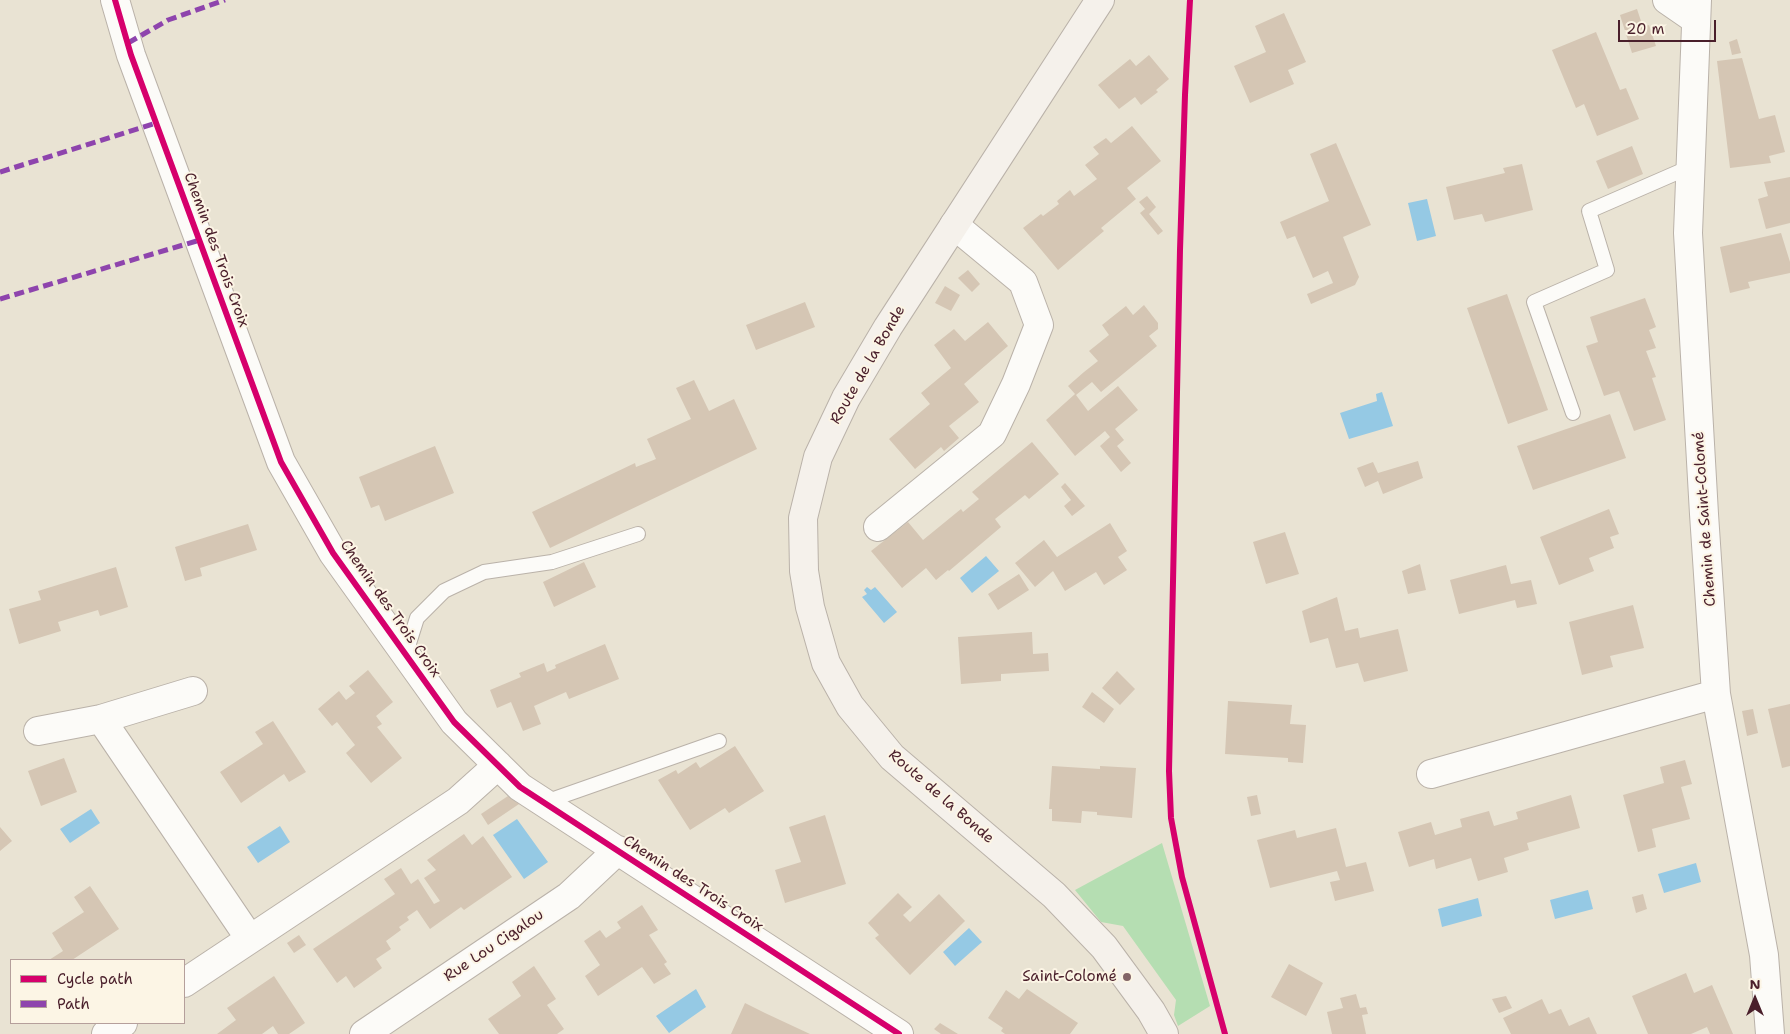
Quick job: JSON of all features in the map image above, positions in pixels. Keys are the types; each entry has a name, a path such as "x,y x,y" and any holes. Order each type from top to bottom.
{"main road":[{"name":"Route de la Bonde","path":"1100,0 888,328 846,398 818,457 803,518 804,571 810,606 826,663 850,706 892,757 1054,895 1104,947 1127,977 1164,1034"}],"street":[{"name":"Chemin des Trois Croix","path":"115,0 131,55 281,462 334,553 454,722 520,787 899,1034"},
{"path":"1667,0 1696,10"},
{"name":"Chemin de Saint-Colomé","path":"1696,10 1688,232 1716,694 1764,955 1770,1034"},
{"path":"878,527 992,434 1016,384 1039,325 1022,282 954,225"},
{"path":"38,731 101,719 193,691"},
{"path":"1431,774 1716,694"},
{"path":"101,719 250,939"},
{"path":"185,982 458,801 498,765"},
{"name":"Rue Lou Cigalou","path":"364,1034 569,896 618,850"},
{"path":"106,1034 121,1024"}],"lane":[{"path":"1573,413 1534,302 1608,270 1589,211 1690,167"},
{"path":"406,654 417,618 444,591 484,572 552,562 638,534"},
{"path":"545,802 719,741"}],"green space":[{"path":"1162,843 1210,1006 1178,1026 1174,1015 1176,1000 1123,926 1101,922 1075,890"}],"water":[{"path":"1427,199 1436,236 1417,241 1408,203"},
{"path":"1382,392 1393,426 1349,439 1340,413 1377,401 1376,394"},
{"path":"986,556 999,571 972,593 960,578"},
{"path":"867,587 871,590 875,587 897,612 884,623 862,597 867,594 864,590"},
{"path":"91,809 100,823 70,843 60,829"},
{"path":"517,819 548,862 524,879 493,835"},
{"path":"280,826 290,842 258,863 247,847"},
{"path":"1696,863 1701,882 1664,893 1658,874"},
{"path":"1588,890 1593,909 1555,919 1550,900"},
{"path":"1478,898 1482,916 1442,927 1438,909"},
{"path":"969,928 982,942 955,966 943,952"},
{"path":"696,989 706,1007 669,1033 656,1016"}],"building":[{"path":"1637,9 1643,27 1649,25 1656,46 1632,53 1620,15"},
{"path":"1284,13 1306,62 1288,70 1294,84 1250,103 1234,66 1266,52 1255,26"},
{"path":"1596,32 1620,90 1626,88 1639,119 1597,136 1584,104 1576,108 1552,50"},
{"path":"1737,39 1741,53 1732,55 1729,42"},
{"path":"1149,55 1169,79 1156,90 1158,92 1141,105 1135,97 1119,109 1098,85 1130,59 1136,66"},
{"path":"1742,58 1759,119 1775,115 1785,152 1769,156 1771,163 1730,168 1717,61"},
{"path":"1132,126 1161,161 1127,188 1136,199 1101,228 1104,231 1058,270 1023,228 1041,214 1043,216 1059,204 1057,201 1070,190 1074,196 1097,179 1085,165 1099,154 1093,147 1106,138 1111,143"},
{"path":"1336,143 1371,225 1343,237 1359,277 1355,285 1311,304 1307,294 1333,283 1328,271 1313,278 1295,236 1287,239 1280,222 1329,201 1310,154"},
{"path":"1632,146 1643,174 1608,189 1596,161"},
{"path":"1522,164 1533,210 1485,222 1482,214 1454,220 1446,187 1505,173 1503,168"},
{"path":"1790,177 1790,223 1766,229 1758,199 1768,196 1764,182"},
{"path":"1147,196 1156,207 1149,214 1163,231 1158,235 1140,213 1145,209 1139,202"},
{"path":"1781,233 1790,262 1790,273 1748,282 1750,288 1730,293 1720,247"},
{"path":"968,270 980,284 972,292 958,278"},
{"path":"945,286 960,295 951,311 935,303"},
{"path":"1507,294 1548,410 1508,424 1467,308"},
{"path":"1645,298 1656,327 1649,330 1656,348 1646,351 1656,377 1652,378 1666,420 1634,431 1619,391 1604,396 1586,346 1598,342 1590,317"},
{"path":"805,302 815,327 756,350 746,325"},
{"path":"1144,305 1158,323 1158,329 1149,336 1157,346 1101,392 1092,382 1076,395 1088,411 1118,386 1138,410 1115,429 1124,440 1117,446 1131,463 1121,472 1100,446 1110,437 1105,431 1075,456 1046,420 1075,394 1068,386 1098,361 1089,351 1109,335 1102,325 1126,306 1133,315"},
{"path":"988,322 1008,346 964,384 979,402 949,426 959,438 944,451 941,447 915,469 889,439 930,404 921,393 951,368 934,345 954,329 965,341"},
{"path":"694,380 709,411 734,399 757,449 550,548 532,512 635,463 636,467 656,459 647,439 691,419 676,388"},
{"path":"1610,414 1626,458 1533,490 1517,446"},
{"path":"1032,442 1059,474 1029,499 1025,495 995,519 1001,527 949,571 936,580 926,568 902,588 871,551 908,522 923,540 961,509 963,512 979,499 972,492"},
{"path":"435,446 454,493 385,521 379,505 371,508 359,477"},
{"path":"1418,461 1423,478 1383,494 1378,481 1365,487 1357,468 1373,462 1378,473"},
{"path":"1065,483 1085,506 1072,516 1064,506 1071,500 1061,487"},
{"path":"1609,509 1619,534 1610,537 1614,548 1589,558 1594,571 1559,585 1540,537"},
{"path":"1110,523 1127,551 1118,557 1127,570 1104,585 1096,572 1065,591 1053,571 1035,587 1015,563 1044,540 1057,557"},
{"path":"248,524 257,550 200,568 202,576 185,581 175,547"},
{"path":"1285,532 1299,574 1266,584 1253,542"},
{"path":"584,562 596,587 554,607 543,582"},
{"path":"1420,564 1426,590 1408,594 1402,571"},
{"path":"1506,565 1511,584 1531,580 1537,604 1517,608 1515,600 1459,614 1450,580"},
{"path":"116,567 128,607 100,616 98,610 58,622 61,631 19,644 9,609 41,600 38,591"},
{"path":"1019,574 1029,590 998,610 988,594"},
{"path":"1337,597 1345,631 1358,628 1360,638 1398,629 1408,671 1364,682 1358,663 1336,668 1328,638 1310,643 1302,611"},
{"path":"1633,605 1644,648 1610,656 1613,667 1582,675 1569,622"},
{"path":"1032,632 1033,654 1048,653 1049,671 1001,674 1001,681 961,684 958,637"},
{"path":"605,644 619,679 569,699 566,692 534,706 541,724 523,731 511,702 497,708 490,690 521,677 519,673 544,663 547,672 556,668 555,665"},
{"path":"368,670 393,702 376,716 382,724 377,727 402,758 371,783 346,753 355,745 337,722 332,726 318,709 339,691 346,700 355,693 349,686"},
{"path":"1117,671 1135,689 1120,705 1102,688"},
{"path":"1092,692 1114,709 1104,723 1082,707"},
{"path":"1228,701 1292,705 1290,724 1306,725 1303,763 1288,762 1288,758 1225,754"},
{"path":"1790,704 1790,766 1782,768 1768,709"},
{"path":"1753,709 1758,733 1747,736 1742,711"},
{"path":"273,721 306,772 289,782 284,774 241,803 220,772 263,744 255,732"},
{"path":"735,746 764,791 729,813 725,808 690,830 658,780 676,770 678,774 696,762 700,768"},
{"path":"64,758 77,792 41,806 28,771"},
{"path":"1685,760 1692,784 1681,787 1690,819 1652,829 1656,847 1638,852 1623,795 1664,783 1660,767"},
{"path":"1052,766 1100,769 1100,766 1136,768 1132,818 1097,815 1097,812 1082,811 1081,823 1052,821 1052,809 1049,809"},
{"path":"1257,795 1261,814 1251,816 1247,797"},
{"path":"1571,795 1580,828 1527,843 1529,850 1504,858 1508,872 1478,881 1471,858 1436,869 1434,859 1409,867 1398,832 1431,822 1435,835 1462,827 1460,819 1489,811 1494,826 1518,819 1516,812"},
{"path":"508,796 519,804 488,825 481,814"},
{"path":"825,815 846,884 785,903 775,870 801,862 789,827"},
{"path":"0,827 12,841 0,851"},
{"path":"1336,828 1346,867 1366,862 1374,891 1335,901 1330,882 1340,880 1337,871 1270,888 1257,840 1295,830 1297,838"},
{"path":"464,834 472,845 483,836 512,877 464,910 461,907 430,929 417,910 407,917 409,920 399,927 401,930 386,941 391,949 376,959 382,968 354,988 346,976 337,983 313,949 395,894 384,879 401,868 411,884 418,879 434,904 440,901 424,878 436,870 427,860"},
{"path":"90,886 119,929 74,959 51,959 63,951 52,933 84,912 74,897"},
{"path":"898,893 912,907 903,915 910,922 939,894 965,921 910,975 875,938 879,935 868,923"},
{"path":"1643,894 1647,909 1636,913 1632,897"},
{"path":"642,905 658,930 649,935 667,962 664,964 671,974 654,984 642,967 598,996 585,976 600,965 584,941 600,930 606,938 621,928 617,922"},
{"path":"299,935 306,945 294,953 287,943"},
{"path":"1289,964 1323,983 1306,1016 1271,997"},
{"path":"534,966 556,999 547,1005 564,1029 557,1034 499,1034 488,1019 521,996 512,982"},
{"path":"1686,973 1694,993 1712,985 1733,1034 1710,1034 1707,1027 1691,1034 1648,1034 1632,996"},
{"path":"274,976 305,1023 289,1034 278,1034 273,1026 262,1034 217,1034 236,1020 227,1008"},
{"path":"1027,989 1078,1023 1070,1034 1005,1034 1001,1031 1003,1028 988,1018 1006,990 1019,999"},
{"path":"1356,994 1360,1008 1366,1007 1368,1014 1362,1015 1366,1034 1332,1034 1327,1012 1343,1008 1340,998"},
{"path":"1506,996 1512,1008 1499,1013 1492,999"},
{"path":"1542,999 1549,1014 1561,1009 1569,1026 1589,1017 1597,1034 1511,1034 1503,1018"},
{"path":"745,1003 765,1013 810,1034 731,1034"},
{"path":"940,1023 958,1034 941,1034 934,1029"}],"marked path":[{"path":"128,43 168,20 225,0"},
{"path":"0,172 156,123"},
{"path":"0,299 200,240"}],"cycle path":[{"path":"115,0 131,55 281,462 333,553 454,722 520,787 899,1034"},
{"path":"1190,0 1180,250 1169,771 1171,818 1182,877 1225,1034"}],"place":[{"name":"Saint-Colomé","path":"1127,977"}]}
